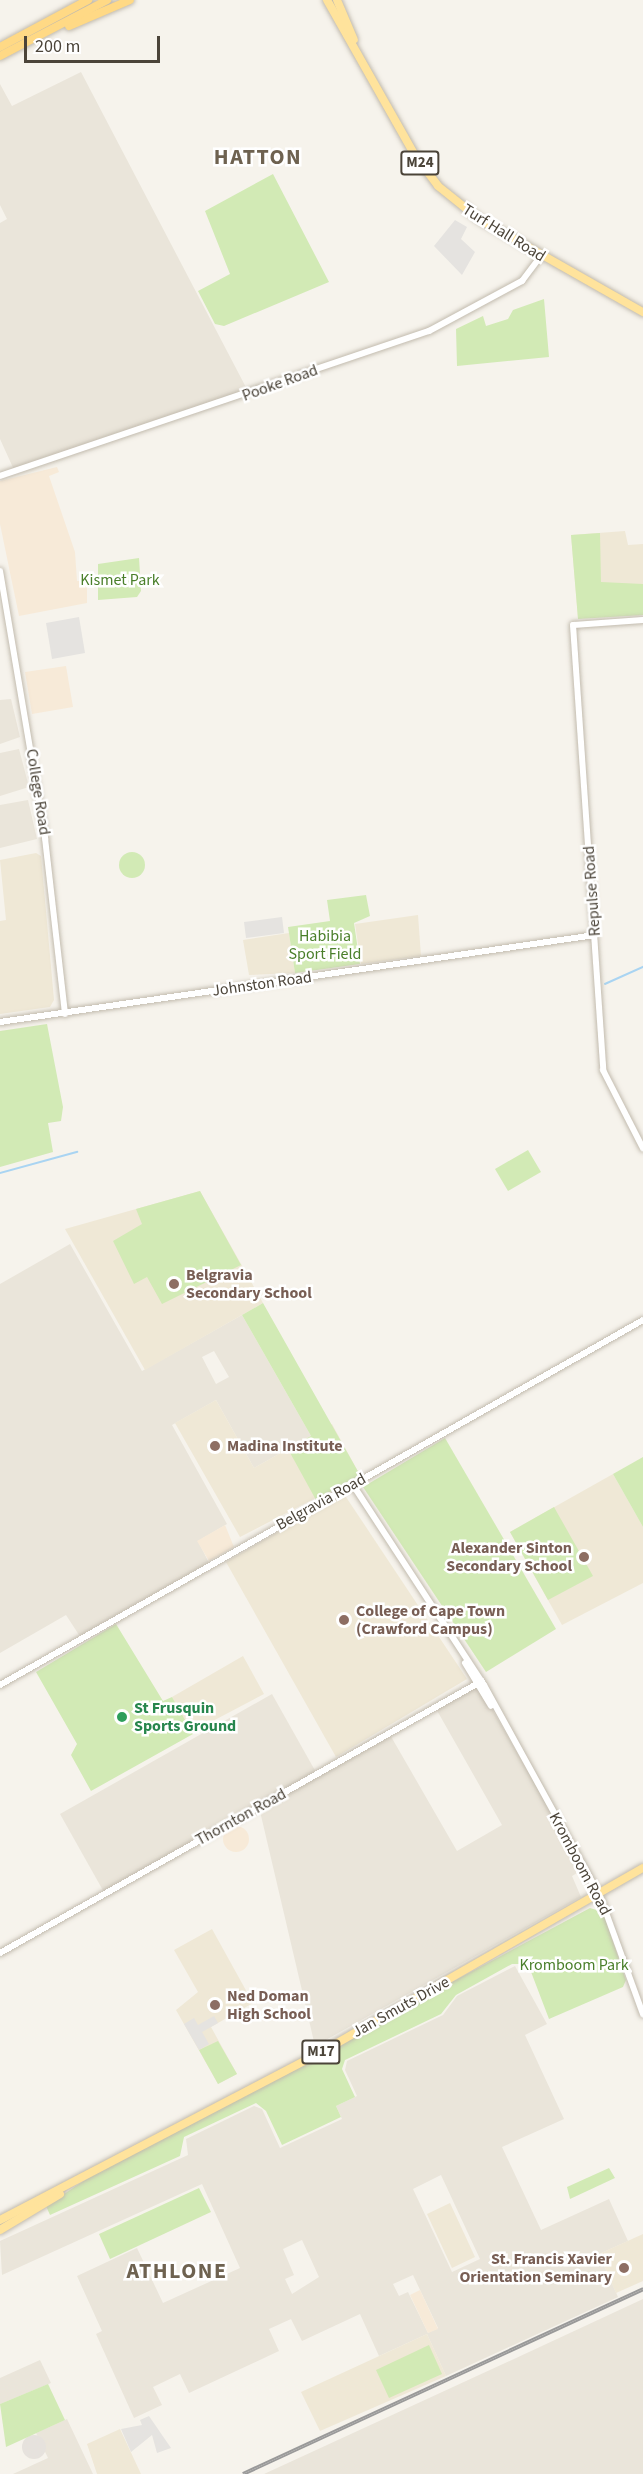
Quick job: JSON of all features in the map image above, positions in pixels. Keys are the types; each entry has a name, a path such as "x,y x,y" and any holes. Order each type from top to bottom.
{"highway":[{"path":"0,56 76,0"},
{"path":"24,39 88,0"},
{"path":"24,39 107,0"},
{"path":"0,47 130,0"}],"main road":[{"name":"Turf Hall Road","path":"327,0 438,186 468,212 541,256 643,312"},
{"name":"Turf Hall Road","path":"337,0 360,58"},
{"name":"Jan Smuts Drive","path":"0,2220 600,1896 643,1868"},
{"name":"Jan Smuts Drive","path":"0,2230 91,2172"}],"street":[{"name":"Pooke Road","path":"0,476 429,331 522,281 541,256"},
{"name":"College Road","path":"0,572 44,832 65,1014"},
{"name":"Repulse Road","path":"643,620 573,625 604,1077 643,1148"},
{"name":"Johnston Road","path":"0,1022 595,935"},
{"name":"Belgravia Road","path":"0,1685 643,1320"},
{"name":"Kromboom Road","path":"353,1485 479,1682 600,1896 643,2014"},
{"name":"Thornton Road","path":"0,1953 479,1682"}],"shaded area":[{"path":"81,72 250,395 15,472 0,439 0,223 7,219 0,205 0,84 12,106"},
{"path":"455,220 467,227 461,239 475,252 462,275 434,246"},
{"path":"57,467 59,472 49,476 75,552 77,581 87,581 87,603 19,616 0,524 0,481"},
{"path":"625,531 628,545 643,544 643,615 578,618 571,535"},
{"path":"79,617 85,653 52,659 46,623"},
{"path":"66,666 73,707 32,714 25,672"},
{"path":"11,699 20,737 0,744 0,700"},
{"path":"19,749 29,787 0,796 0,753"},
{"path":"28,800 37,839 0,848 0,805"},
{"path":"36,853 41,856 54,1000 50,1007 0,1014 0,921 6,920 0,860"},
{"path":"418,915 421,956 361,964 355,924"},
{"path":"282,917 284,933 246,938 244,922"},
{"path":"289,933 295,973 249,975 243,940"},
{"name":"Belgravia Secondary School","path":"200,1191 263,1303 145,1370 65,1229"},
{"path":"70,1244 142,1371 242,1315 311,1436 254,1468 216,1400 172,1425 227,1524 198,1541 210,1565 81,1638 66,1615 0,1653 0,1284","holes":["214,1351 229,1377 216,1384 202,1357"]},
{"path":"216,1400 254,1468 332,1424 360,1475 240,1537 175,1423"},
{"name":"Alexander Sinton Secondary School","path":"613,1474 643,1527 643,1583 562,1625 510,1532"},
{"name":"College of Cape Town (Crawford Campus)","path":"344,1494 467,1679 336,1757 226,1562"},
{"path":"225,1525 234,1547 209,1561 197,1541"},
{"path":"243,1656 264,1694 190,1733 172,1697"},
{"path":"477,1683 584,1869 572,1876 581,1897 315,2046 259,1807 105,1894 60,1814 272,1694 317,1774 389,1733 457,1851 502,1825 435,1707"},
{"path":"236,1826 245,1830 249,1839 245,1848 236,1852 227,1848 223,1839 227,1830"},
{"name":"Ned Doman High School","path":"212,1929 253,2003 211,2027 237,2074 218,2084 176,2010 198,1992 174,1950"},
{"path":"515,1966 547,2024 525,2035 564,2119 502,2147 541,2230 609,2199 628,2241 599,2254 618,2297 446,2376 427,2334 379,2356 360,2314 302,2341 291,2319 269,2329 279,2351 189,2393 180,2374 153,2387 162,2405 134,2418 96,2334 102,2331 77,2276 137,2248 163,2303 240,2268 202,2184 2,2275 0,2241 188,2155 186,2139 254,2106 262,2109 280,2148 342,2119 336,2106 357,2096 345,2070 347,2061 443,2015 457,1996","holes":["441,2175 480,2259 452,2272 413,2189","302,2240 319,2277 292,2294 285,2279 294,2275 283,2249","413,2275 438,2328 428,2333 408,2292 399,2296 393,2284"]},
{"path":"214,2016 218,2023 202,2032 209,2044 199,2050 184,2024 194,2018 198,2025"},
{"path":"450,2203 475,2257 452,2268 427,2214"},
{"name":"St. Francis Xavier Orientation Seminary","path":"643,2234 643,2281 616,2293 599,2254"},
{"path":"420,2290 438,2329 428,2333 410,2295"},
{"path":"643,2299 643,2474 264,2474 529,2352"},
{"path":"427,2334 446,2376 320,2431 301,2392"},
{"path":"40,2360 51,2383 0,2404 0,2378"},
{"path":"149,2416 171,2448 157,2453 152,2435 131,2452 121,2429 142,2425 140,2420"},
{"path":"67,2419 93,2474 13,2474 48,2458 36,2433"},
{"path":"120,2429 141,2474 97,2474 87,2444"},
{"path":"34,2435 42,2439 46,2447 42,2455 34,2459 26,2455 22,2447 26,2439"}],"green space":[{"path":"273,174 329,282 224,326 215,324 198,291 230,274 205,211"},
{"path":"544,299 549,357 457,366 456,329 483,316 486,326 508,319 513,310"},
{"path":"600,533 601,582 643,584 643,615 578,619 571,535"},
{"name":"Kismet Park","path":"139,558 141,591 137,597 98,600 98,564"},
{"path":"132,852 141,856 145,865 141,874 132,878 123,874 119,865 123,856"},
{"name":"Habibia Sport Field","path":"366,895 370,916 354,923 360,964 295,973 288,927 330,921 327,900"},
{"path":"47,1024 63,1107 61,1121 48,1123 53,1152 0,1167 0,1031"},
{"path":"528,1150 541,1172 508,1191 495,1169"},
{"path":"200,1191 241,1265 162,1304 147,1277 134,1284 113,1241 142,1224 136,1209"},
{"path":"263,1303 360,1475 316,1500 288,1449 311,1436 242,1315"},
{"path":"445,1438 556,1629 486,1672 363,1487"},
{"path":"643,1457 643,1527 613,1474"},
{"path":"554,1507 593,1576 548,1600 510,1532"},
{"name":"St Frusquin Sports Ground","path":"116,1624 163,1701 172,1697 193,1734 91,1791 71,1755 77,1744 36,1672"},
{"name":"Kromboom Park","path":"590,1908 603,1912 626,1980 623,1987 549,2019 528,1964 512,1964 456,1995 441,2014 345,2060 342,2069 355,2097 336,2106 341,2117 282,2145 266,2111 256,2103 184,2137 180,2156 50,2215 46,2206 94,2174"},
{"path":"218,2041 237,2074 218,2084 199,2050"},
{"path":"609,2168 615,2178 570,2199 567,2187"},
{"path":"199,2188 211,2212 110,2259 99,2234"},
{"path":"429,2345 442,2374 389,2398 376,2370"},
{"path":"48,2384 65,2420 6,2447 0,2404"}],"waterway":[{"path":"605,984 643,967"},
{"path":"0,1173 77,1152"}],"railway":[{"path":"243,2474 643,2289"}],"place":[{"name":"Belgravia Secondary School","path":"174,1284"},
{"name":"Madina Institute","path":"215,1446"},
{"name":"Alexander Sinton Secondary School","path":"584,1557"},
{"name":"College of Cape Town (Crawford Campus)","path":"344,1620"},
{"name":"St Frusquin Sports Ground","path":"122,1717"},
{"name":"Ned Doman High School","path":"215,2005"},
{"name":"St. Francis Xavier Orientation Seminary","path":"624,2268"}],"district":[{"name":"HATTON","path":"258,158"},
{"name":"ATHLONE","path":"177,2272"}]}
